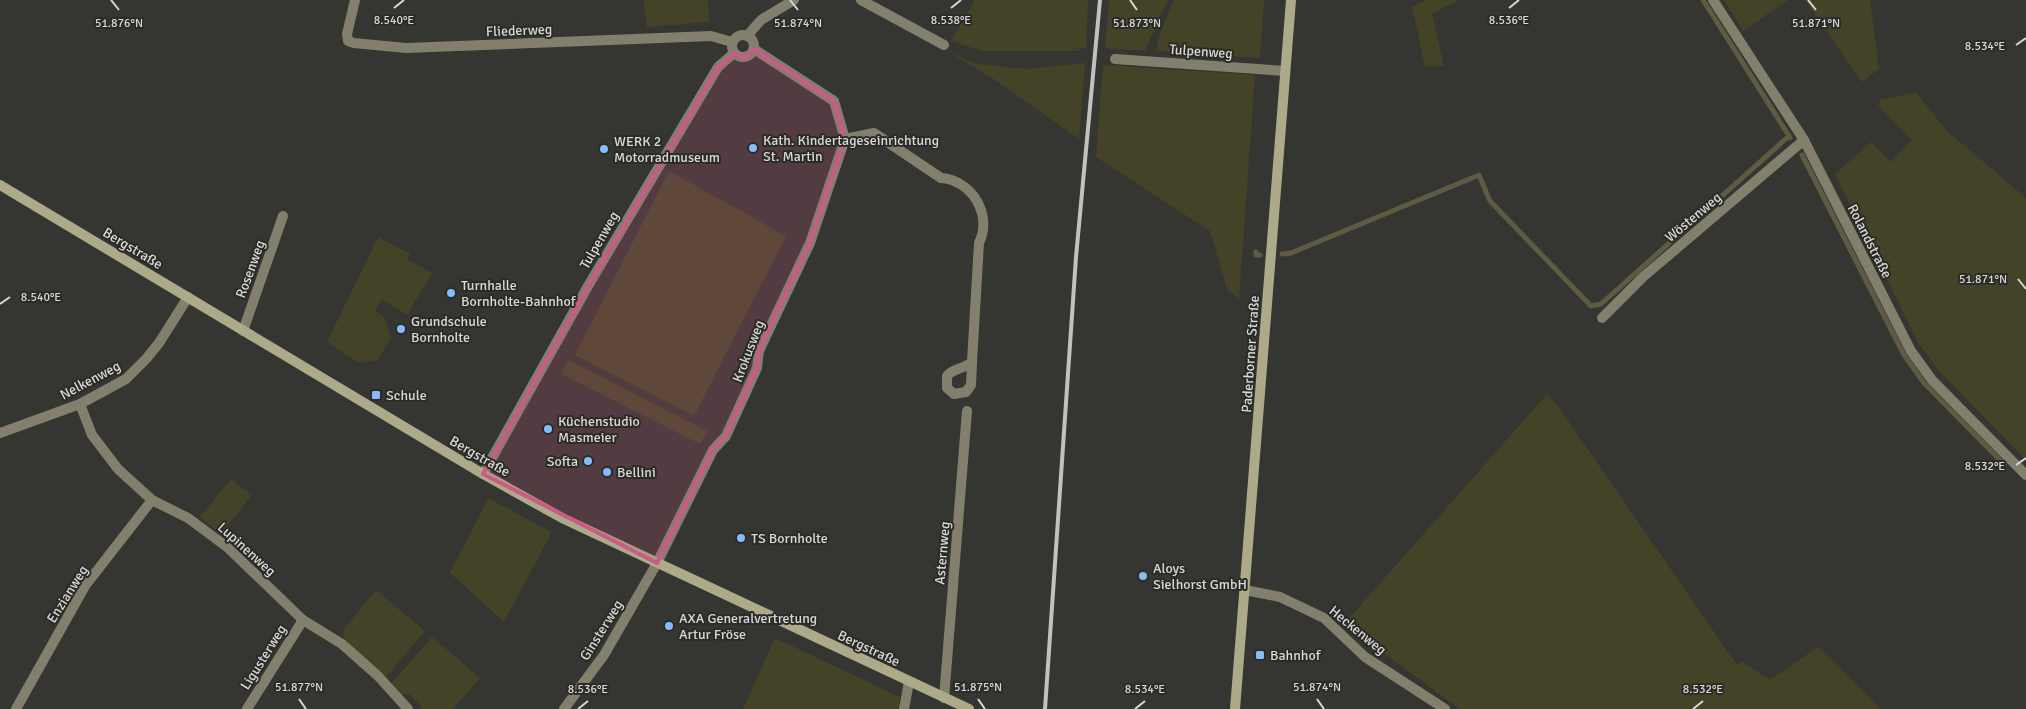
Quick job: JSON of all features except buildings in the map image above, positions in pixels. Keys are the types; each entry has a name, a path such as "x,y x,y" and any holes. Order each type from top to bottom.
{"street":[{"name":"Fliederweg","path":"355,0 347,34 348,41 354,43 406,48 711,36 733,47"},
{"path":"747,36 761,20 794,0"},
{"path":"861,0 944,45"},
{"name":"Paderborner Straße","path":"1235,709 1291,0"},
{"name":"Rolandstraße","path":"1713,0 1804,140 1911,351 1932,380 2026,475"},
{"path":"740,35 747,36 754,42 754,49 751,54 744,58 736,55 733,47 740,35"},
{"name":"Tulpenweg","path":"482,474 638,200 718,67 733,47"},
{"path":"754,49 834,101 845,139 874,133 941,178 952,178 966,188 977,201 984,217 984,232 979,242 972,362"},
{"name":"Tulpenweg","path":"1115,59 1285,71"},
{"name":"Krokusweg","path":"657,563 713,450 726,436 758,368 759,351 810,243 845,139"},
{"name":"Wöstenweg","path":"1602,318 1643,277 1804,140"},
{"name":"Bergstraße","path":"0,185 482,474 562,518 969,709"},
{"name":"Rosenweg","path":"243,331 283,216"},
{"name":"Nelkenweg","path":"0,433 80,404 126,379 140,366 159,343 188,296"},
{"name":"Lupinenweg","path":"80,404 92,435 118,469 152,500 188,518 227,547 303,620 342,644 378,676 408,709"},
{"name":"Asternweg","path":"944,698 968,411"},
{"name":"Enzianweg","path":"16,709 86,586 152,500"},
{"name":"Ginsterweg","path":"564,709 604,655 657,563"},
{"name":"Heckenweg","path":"1245,590 1280,597 1324,618 1365,657 1445,709"},
{"name":"Ligusterweg","path":"247,709 303,620"},
{"path":"904,709 909,682"}],"highlighted area":[{"path":"754,49 834,101 845,139 810,243 759,351 757,368 726,436 713,450 657,563 483,474 588,286 718,67 734,53 744,58"}],"shaded area":[{"path":"643,0 708,0 709,22 647,27"},
{"path":"975,0 1088,0 1086,48 1079,48 1079,51 982,51 951,41"},
{"path":"1109,0 1168,0 1145,51 1105,48"},
{"path":"1174,0 1264,0 1260,58 1156,51 1159,36"},
{"path":"1426,0 1459,0 1432,14 1444,66 1425,67 1412,7"},
{"path":"1724,0 1788,0 1743,31"},
{"path":"1805,0 1870,0 1879,69 1862,82"},
{"path":"946,50 976,64 1026,69 1085,63 1079,139 995,80"},
{"path":"1103,65 1255,75 1239,299 1227,289 1210,231 1096,157"},
{"path":"1916,92 1946,130 2026,198 2026,460 1940,372 1919,344 1835,174 1871,142 1891,162 1912,140 1878,105 1880,100"},
{"path":"669,171 786,236 694,416 575,355"},
{"path":"378,237 410,254 407,259 432,273 407,315 382,299 375,311 385,318 391,338 378,360 359,363 327,342"},
{"path":"568,360 707,431 700,444 561,374"},
{"path":"1547,394 1560,409 1737,665 1743,662 1770,680 1818,647 1881,709 1460,709 1344,624"},
{"path":"231,479 252,495 221,534 200,517"},
{"path":"488,498 552,532 504,622 450,573"},
{"path":"376,590 425,631 386,677 344,640 343,630"},
{"path":"432,637 480,678 453,709 421,709 421,705 409,694 402,694 391,684"},
{"path":"775,638 900,697 898,709 743,709"}],"waterway":[{"path":"1703,0 1789,136"},
{"path":"1282,254 1291,253 1479,175 1490,201 1591,306 1601,304 1789,136 1790,138"},
{"path":"1802,155 1904,355 1924,383 2004,464"},
{"path":"1256,252 1256,255 1260,255"}],"railway":[{"path":"1045,709 1076,257 1100,0"}],"place":[{"name":"Kath. Kindertageseinrichtung St. Martin","path":"753,148"},
{"name":"WERK 2 Motorradmuseum","path":"604,149"},
{"name":"Turnhalle Bornholte-Bahnhof","path":"451,293"},
{"name":"Grundschule Bornholte","path":"401,329"},
{"name":"Schule","path":"376,395"},
{"name":"Küchenstudio Masmeier","path":"548,429"},
{"name":"Softa","path":"588,461"},
{"name":"Bellini","path":"607,472"},
{"name":"TS Bornholte","path":"741,538"},
{"name":"Aloys Sielhorst GmbH","path":"1143,576"},
{"name":"AXA Generalvertretung Artur Fröse","path":"669,626"},
{"name":"Bahnhof","path":"1260,655"}]}
